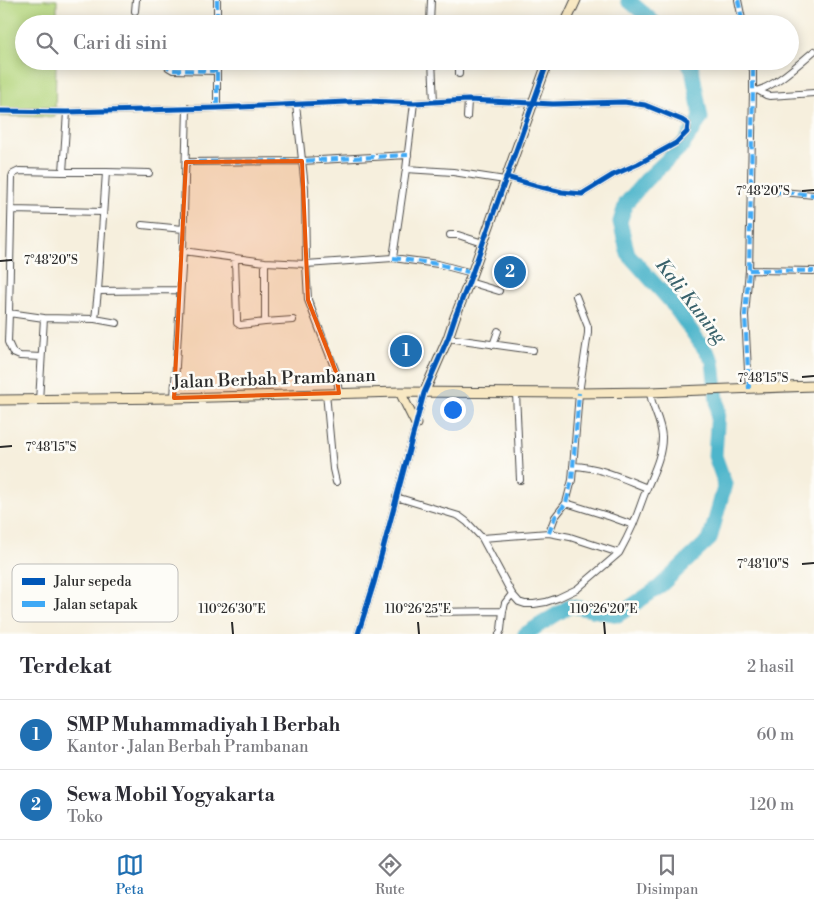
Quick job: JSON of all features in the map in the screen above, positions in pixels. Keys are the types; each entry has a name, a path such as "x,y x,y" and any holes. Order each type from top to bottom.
{"main road":[{"path":"569,15 576,0"},
{"path":"424,393 471,278 545,70"},
{"name":"Jalan Berbah Prambanan","path":"0,400 39,401 400,392 650,392 814,386"},
{"path":"400,392 416,424"}],"street":[{"path":"135,11 136,0"},
{"path":"217,0 217,15"},
{"path":"430,0 430,15"},
{"path":"738,0 741,15"},
{"path":"799,64 814,51"},
{"path":"173,70 217,71 217,108"},
{"path":"432,70 434,102"},
{"path":"749,389 745,315 749,270 750,189 756,91 753,70"},
{"path":"756,91 792,70"},
{"path":"756,91 770,96 814,93"},
{"path":"467,117 468,100"},
{"path":"0,111 67,112 468,100 554,104 624,102 645,105 688,124 687,132 676,143 638,164 613,175 582,194 562,192 506,178 406,169"},
{"path":"393,258 414,103"},
{"path":"296,104 305,188 308,300 336,372 339,393"},
{"path":"174,398 184,229 187,108"},
{"path":"63,172 67,112"},
{"path":"186,162 302,161 408,155"},
{"path":"41,357 20,356 13,353 8,342 12,182 15,172 149,173"},
{"path":"95,319 106,172"},
{"path":"750,189 814,195"},
{"path":"12,210 103,212"},
{"path":"142,225 184,229"},
{"path":"450,234 483,243"},
{"path":"183,251 235,259 306,264 393,258 438,264 499,291"},
{"path":"235,259 238,323 240,325 293,320"},
{"path":"265,262 265,322"},
{"path":"749,270 814,271"},
{"path":"98,291 180,290"},
{"path":"549,533 555,517 566,503 572,480 579,393 588,333 588,326 576,296"},
{"path":"9,313 44,318 95,319 117,323"},
{"path":"39,401 44,318"},
{"path":"493,345 498,331"},
{"path":"448,338 533,350"},
{"path":"396,497 459,516 468,522 482,538 518,602 534,604 558,598 577,589 619,553 633,525 658,465 662,443 661,428 650,398 650,392"},
{"path":"326,393 333,469 336,482"},
{"path":"358,634 374,583 424,393"},
{"path":"516,393 520,480"},
{"path":"573,466 599,469 647,488"},
{"path":"566,503 633,525"},
{"path":"482,538 549,533 570,537 619,553"},
{"path":"499,634 505,603 512,594"},
{"path":"428,612 503,611"}],"highlighted area":[{"path":"302,161 308,300 336,372 339,393 174,398 186,162"}],"green space":[{"path":"0,0 57,0 57,15 15,15 15,70 56,70 55,117 0,116"}],"waterway":[{"name":"Kali Kuning","path":"628,0 646,15"},
{"name":"Kali Kuning","path":"525,634 570,606 618,615 658,588 710,539 725,484 715,456 718,410 713,361 670,301 628,254 620,222 626,203 646,180 682,146 701,118 692,70"}],"marked path":[{"path":"217,0 217,15"},
{"path":"738,0 741,15"},
{"path":"173,70 217,71"},
{"path":"217,70 217,108"},
{"path":"749,389 745,315 749,270 753,70"},
{"path":"186,162 302,161 408,155"},
{"path":"750,189 814,195"},
{"path":"393,258 438,264 472,273"},
{"path":"749,270 814,271"},
{"path":"549,533 555,517 566,503 572,480 579,393"}],"cycle path":[{"path":"358,634 374,583 424,393 448,338 469,282 545,70"},
{"path":"0,111 67,112 217,108 368,101 414,103 468,100 553,104 624,102 645,105 688,124 687,132 676,143 638,164 613,175 582,194 562,192 506,177"}],"place":[{"name":"Sewa Mobil Yogyakarta","path":"510,272"},
{"name":"SMP Muhammadiyah 1 Berbah","path":"406,351"}]}
